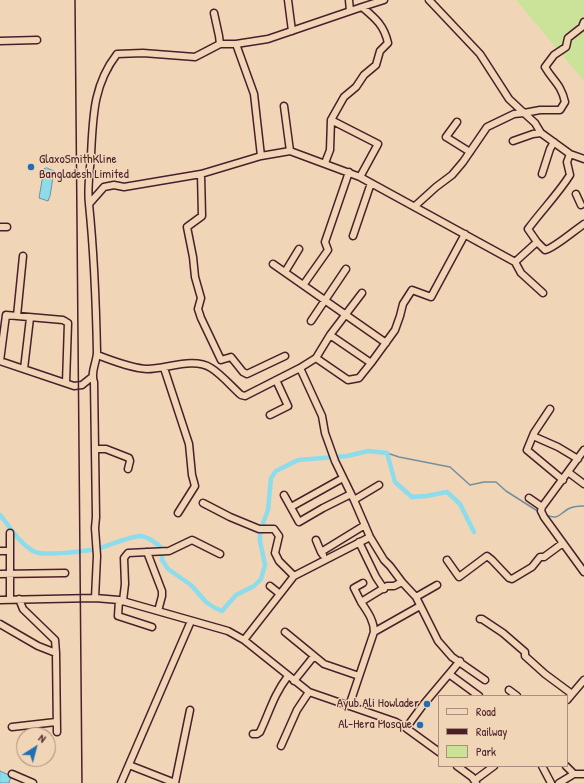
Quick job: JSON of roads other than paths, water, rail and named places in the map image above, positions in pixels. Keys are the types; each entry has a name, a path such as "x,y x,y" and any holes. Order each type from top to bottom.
{"street":[{"path":"288,0 292,31"},
{"path":"349,0 350,10"},
{"path":"95,598 97,556 96,449 94,382 92,377 97,355 92,234 89,204 89,176 94,108 108,66 118,54 142,53 195,57 220,44 236,44 268,39 350,10 384,0"},
{"path":"429,0 480,54 509,99 535,122 541,133 570,154 584,159"},
{"path":"325,164 330,150 332,120 344,98 356,87 364,75 376,65 380,51 388,43 386,33 377,20 362,7"},
{"path":"214,13 220,44"},
{"path":"415,206 452,175 464,162 487,127 514,114 540,110 560,110 565,102 563,91 545,67 554,55 566,48 568,38 584,25"},
{"path":"0,41 37,40"},
{"path":"236,44 254,94 261,156"},
{"path":"284,106 290,151"},
{"path":"332,120 378,144 360,177"},
{"path":"457,122 446,137 470,152"},
{"path":"512,141 541,133"},
{"path":"542,174 550,149 554,142"},
{"path":"89,204 104,187 114,185 124,187 201,174 261,156 290,151 349,172 371,182 515,262 521,273 543,293"},
{"path":"570,154 567,162 570,175 528,229 545,250 550,249 584,224"},
{"path":"304,284 328,250 325,242 349,172"},
{"path":"201,174 202,216 187,227 195,276 201,298 198,309 204,325 221,360 231,357 243,372 247,374 285,356"},
{"path":"353,236 371,182"},
{"path":"576,194 583,206"},
{"path":"0,227 7,227"},
{"path":"316,358 348,380 359,378 372,363 394,330 403,304 412,290 431,297 465,234"},
{"path":"515,262 530,246 537,242"},
{"path":"285,272 299,249"},
{"path":"17,316 23,256"},
{"path":"273,264 304,284 386,343"},
{"path":"311,321 346,270"},
{"path":"97,355 132,367 148,369 191,364 203,365 212,368 241,395 245,396 300,368 316,358 330,335 362,293"},
{"path":"66,383 68,324 63,320 7,315 0,361 74,386 82,385 92,377"},
{"path":"24,369 30,318"},
{"path":"330,335 372,363"},
{"path":"164,368 188,444 195,486 178,513"},
{"path":"300,368 322,416 325,433 335,462 370,537 384,560 416,597 438,641 452,657 485,680"},
{"path":"270,415 288,406 276,380"},
{"path":"550,409 533,436 527,450 563,480"},
{"path":"533,436 558,447 578,459"},
{"path":"96,449 106,449 129,458 130,461 128,469"},
{"path":"542,512 584,450"},
{"path":"568,472 584,484"},
{"path":"291,507 343,478"},
{"path":"354,500 379,485"},
{"path":"284,495 299,522 351,494"},
{"path":"529,498 542,512 584,572"},
{"path":"203,503 230,517 262,529 274,529 279,536 274,553 279,561 294,576"},
{"path":"321,552 365,525"},
{"path":"10,534 10,599"},
{"path":"244,640 294,576 370,537"},
{"path":"152,627 118,616 125,580 125,555 128,553 159,551 169,552 192,540 220,554"},
{"path":"316,540 321,552 327,559"},
{"path":"359,542 376,577 384,589"},
{"path":"447,560 459,577 487,556 509,578 512,579 532,567 540,557 544,557 563,543"},
{"path":"0,551 9,551"},
{"path":"147,552 162,591 158,611"},
{"path":"0,574 65,573"},
{"path":"361,602 387,586 394,586 402,582"},
{"path":"349,706 374,632 372,621 354,588 363,583"},
{"path":"416,597 437,585"},
{"path":"270,586 280,594"},
{"path":"0,600 95,598 121,600 228,631 244,640 309,692 396,722 438,751"},
{"path":"19,599 23,609 54,640 56,653 57,732"},
{"path":"374,632 420,606"},
{"path":"480,619 503,633 525,652 525,656 545,674 572,694"},
{"path":"121,783 191,621"},
{"path":"0,624 38,646 56,653"},
{"path":"285,632 324,664 359,676"},
{"path":"294,681 314,656"},
{"path":"406,728 423,705 460,662"},
{"path":"449,674 478,695"},
{"path":"253,734 260,732 273,699 288,676"},
{"path":"568,699 584,680"},
{"path":"508,690 516,695"},
{"path":"281,746 298,710 309,692"},
{"path":"130,765 175,783 190,710"},
{"path":"12,727 56,722"},
{"path":"459,767 475,781 493,767"},
{"path":"543,767 551,783"},
{"path":"567,767 574,774"},
{"path":"12,774 33,783"},
{"path":"559,783 574,774 584,774"}],"water":[{"path":"47,168 54,171 48,201 39,198 44,169"},
{"path":"0,771 11,776 9,783 0,783"}],"waterway":[{"path":"0,515 23,544 38,553 76,552 100,548 125,539 142,536 155,542 162,549 162,560 168,569 191,585 206,602 222,611 236,595 254,586 261,579 265,565 260,536 268,510 271,478 276,471 298,460 347,456 368,451 387,453 395,482 412,497 447,492 460,504 474,532"},
{"path":"387,453 399,457 450,467 470,485 484,482 496,482 506,491 539,512"},
{"path":"546,515 556,517 570,508 584,506"}],"railway":[{"path":"75,0 82,783"}],"place":[{"name":"GlaxoSmithKline Bangladesh Limited","path":"31,167"},
{"name":"Ayub Ali Howlader","path":"427,704"},
{"name":"Al-Hera Mosque","path":"420,725"}]}
